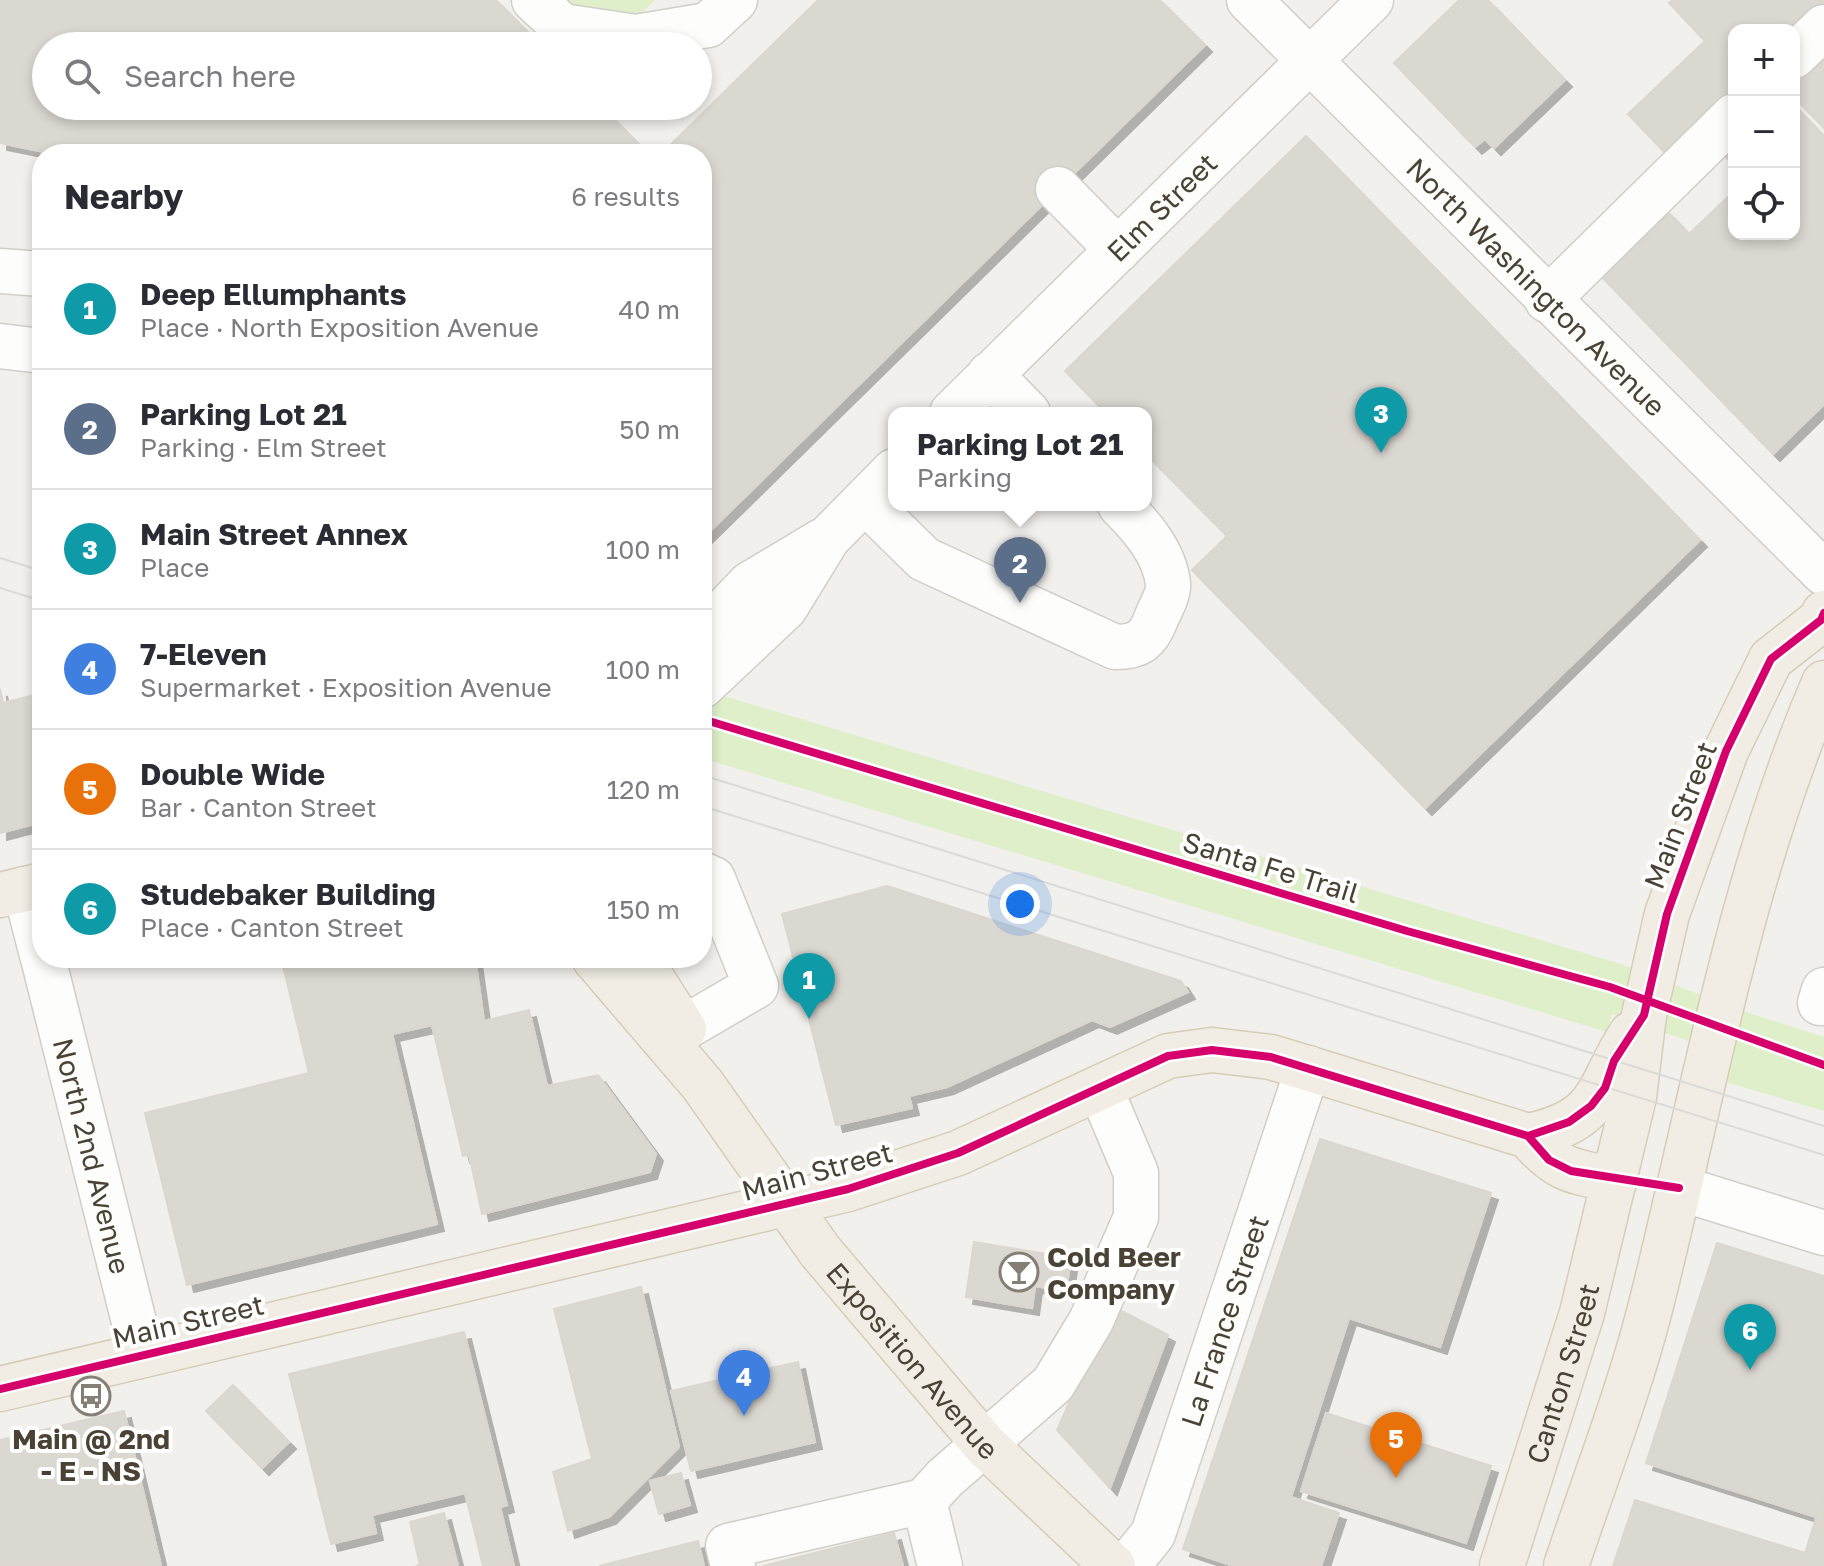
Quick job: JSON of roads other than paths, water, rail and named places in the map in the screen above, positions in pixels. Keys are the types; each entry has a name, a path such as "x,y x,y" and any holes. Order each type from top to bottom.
{"main road":[{"name":"Main Street","path":"0,1389 848,1189 958,1153 1168,1056 1212,1050 1271,1057 1528,1136 1549,1160 1571,1171 1615,1180 1634,1097 1644,1015 1667,914 1726,751 1771,659 1823,624"},
{"path":"1566,1566 1651,1305 1753,881 1793,755 1824,683"},
{"path":"603,968 702,1084"},
{"path":"645,968 684,1028 702,1084"},
{"path":"1528,1136 1569,1122 1591,1106 1605,1088 1614,1061 1644,1015"},
{"name":"Exposition Avenue","path":"702,1084 785,1204 985,1445 1113,1566"},
{"name":"Canton Street","path":"1502,1566 1582,1313 1615,1180"},
{"name":"Exposition Avenue","path":"1051,1510 1083,1566"}],"street":[{"path":"534,0 562,26 602,32"},
{"path":"666,32 708,25 735,0"},
{"name":"North Washington Avenue","path":"1249,0 1824,573"},
{"name":"Elm Street","path":"958,407 1371,0"},
{"path":"1800,50 1824,27"},
{"path":"1547,300 1728,122"},
{"path":"1058,189 1118,250"},
{"path":"0,271 32,273"},
{"path":"0,346 32,350"},
{"path":"990,374 1022,407"},
{"path":"712,677 785,608 828,538 879,486"},
{"path":"894,511 924,559 1115,647 1134,647 1150,635 1169,586 1159,555 1140,525 1126,511"},
{"path":"712,624 750,584 828,538"},
{"path":"684,1028 756,986 712,879"},
{"name":"North 2nd Avenue","path":"22,890 32,923"},
{"name":"North 2nd Avenue","path":"45,968 142,1354"},
{"name":"La France Street","path":"1127,1566 1153,1534 1308,1068"},
{"path":"733,1566 728,1546 924,1501 1053,1384 1091,1321 1136,1217 1136,1173 1100,1088"},
{"path":"1679,1188 1824,1233"},
{"path":"924,1501 940,1566"}],"tram line":[{"path":"0,558 32,568"},
{"path":"0,588 32,598"},
{"path":"712,778 1824,1126"},
{"path":"712,809 1824,1155"}],"place":[{"name":"Main Street Annex","path":"1381,453"},
{"name":"Parking Lot 21","path":"1020,603"},
{"name":"Deep Ellumphants","path":"809,1019"},
{"name":"Cold Beer Company","path":"1019,1272"},
{"name":"Studebaker Building","path":"1750,1370"},
{"name":"Main @ 2nd - E - NS","path":"91,1396"},
{"name":"7-Eleven","path":"744,1416"},
{"name":"Double Wide","path":"1396,1478"}]}
